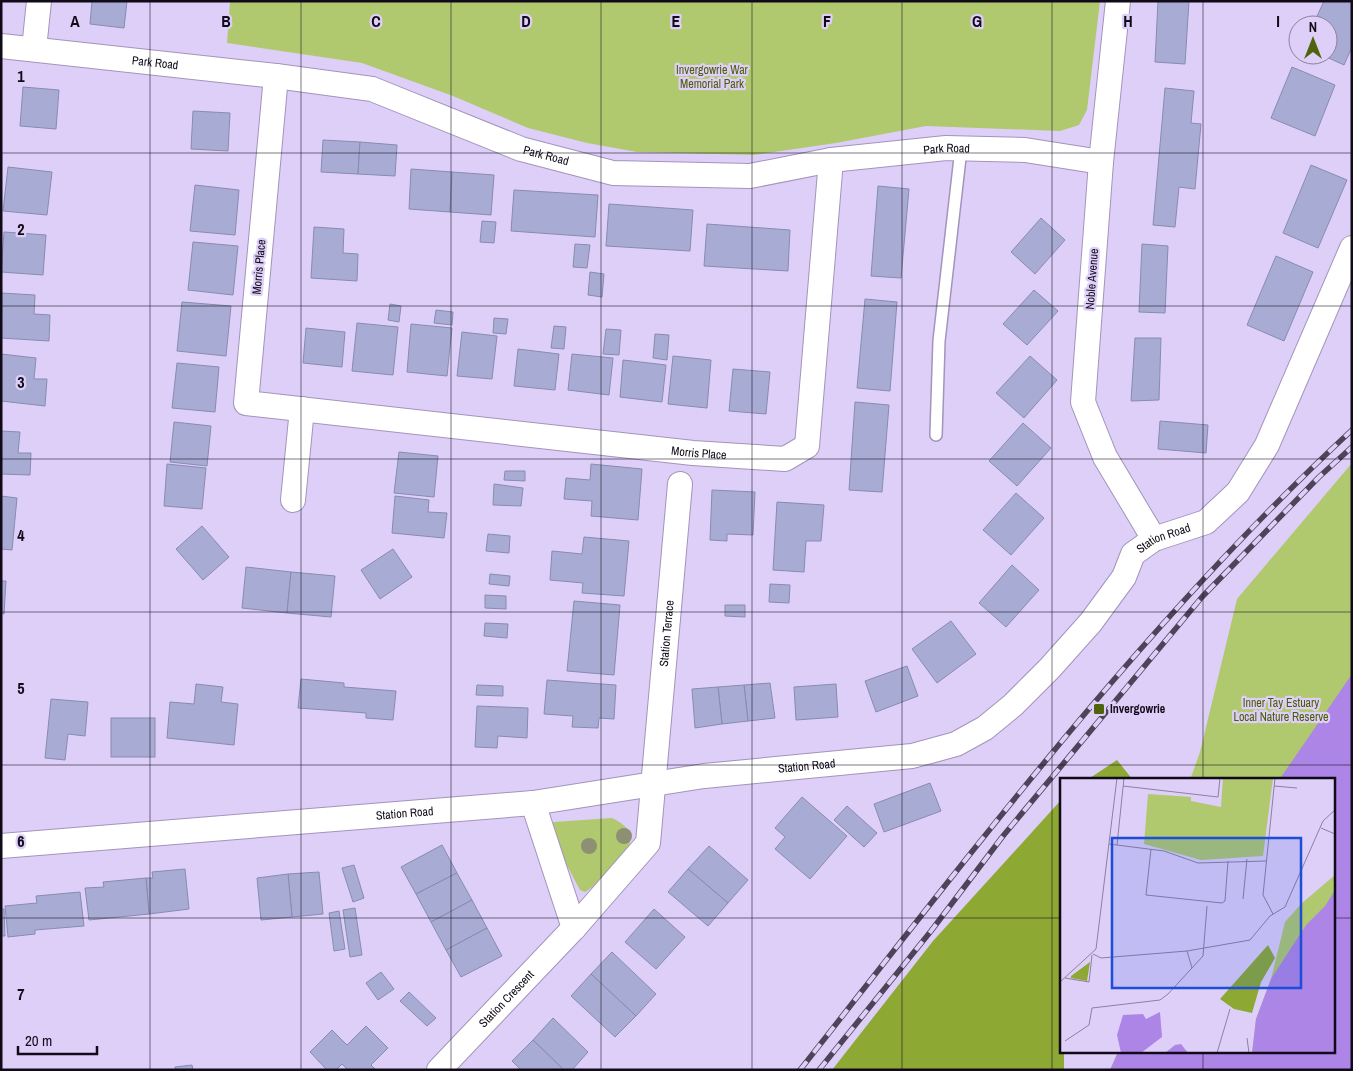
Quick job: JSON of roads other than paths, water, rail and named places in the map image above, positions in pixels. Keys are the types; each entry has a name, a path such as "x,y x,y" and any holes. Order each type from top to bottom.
{"street":[{"path":"34,50 39,1"},
{"name":"Noble Avenue","path":"1118,1 1101,162 1083,402 1105,456 1154,539"},
{"name":"Park Road","path":"1,46 276,76 372,89 521,149 613,173 750,176 831,160 946,148 1025,150 1101,162"},
{"name":"Morris Place","path":"276,76 246,403 693,453 785,459 807,446 831,160"},
{"name":"Station Road","path":"1,846 533,803 704,776 912,756 956,744 992,722 1013,705 1050,668 1091,622 1124,577 1133,554 1154,539 1206,522 1238,492 1267,445 1352,248"},
{"path":"293,500 302,409"},
{"name":"Station Terrace","path":"652,784 680,484"},
{"name":"Station Crescent","path":"439,1070 574,928 648,843 652,784"},
{"path":"533,803 574,928"}],"lane":[{"path":"936,435 939,341 962,149"}],"railway":[{"path":"800,1070 997,821 1132,659 1203,580 1276,504 1352,430"},
{"path":"819,1070 931,931 1003,836 1202,597 1319,477 1352,447"}],"place":[{"name":"Invergowrie","path":"1099,709"}],"park label":[{"name":"Invergowrie War Memorial Park","path":"712,77"},
{"name":"Inner Tay Estuary Local Nature Reserve","path":"1281,710"}]}
